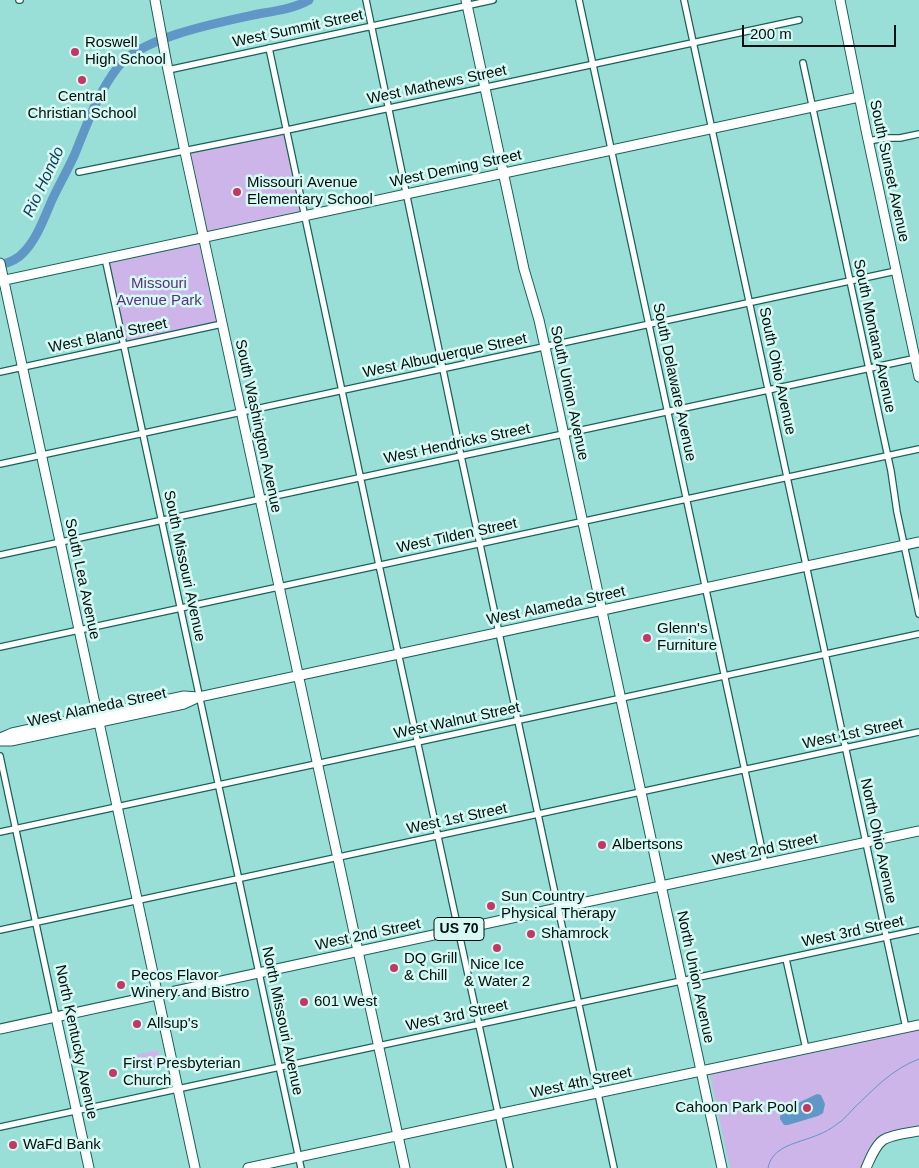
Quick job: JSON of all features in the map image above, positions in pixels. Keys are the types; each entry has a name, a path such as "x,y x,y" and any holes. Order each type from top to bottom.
{"street":[{"name":"South Washington Avenue","path":"155,0 185,152 405,1168"},
{"path":"366,0 442,369 614,1168"},
{"name":"West Summit Street","path":"168,70 372,26 467,3 493,0"},
{"name":"South Delaware Avenue","path":"579,0 765,864"},
{"name":"South Ohio Avenue","path":"684,0 845,748"},
{"name":"South Sunset Avenue","path":"840,0 896,271 917,358 919,377"},
{"name":"South Union Avenue","path":"467,3 524,268 545,347 641,792"},
{"name":"West Mathews Street","path":"79,172 286,131 799,20"},
{"path":"269,48 510,1168"},
{"name":"South Montana Avenue","path":"803,63 888,456 897,512 919,614"},
{"name":"West Deming Street","path":"2,280 859,97"},
{"path":"868,140 900,138 919,134"},
{"name":"South Missouri Avenue","path":"105,258 238,879"},
{"name":"South Lea Avenue","path":"1,266 2,280 195,1168"},
{"name":"West Albuquerque Street","path":"0,464 896,271"},
{"name":"West Bland Street","path":"0,372 222,324"},
{"name":"West Hendricks Street","path":"0,555 917,358"},
{"name":"West Tilden Street","path":"0,647 919,449"},
{"name":"West Alameda Street","path":"0,740 12,733 98,719 184,696 199,697 919,542"},
{"name":"West Walnut Street","path":"0,832 919,634"},
{"name":"West 1st Street","path":"0,930 919,732"},
{"name":"North Ohio Avenue","path":"845,748 906,1028"},
{"name":"North Kentucky Avenue","path":"0,756 89,1168"},
{"name":"North Union Avenue","path":"641,792 722,1168"},
{"name":"West 2nd Street","path":"0,1029 919,831"},
{"name":"North Missouri Avenue","path":"238,879 301,1168"},
{"name":"West 3rd Street","path":"0,1126 919,930"},
{"path":"786,959 806,1049"},
{"name":"West 4th Street","path":"248,1168 919,1025"},
{"path":"866,1168 881,1142 919,1131"}],"green space":[{"path":"286,132 299,212 304,213 206,235 188,154"},
{"name":"Missouri Avenue Park","path":"204,237 222,324 123,345 105,258"},
{"path":"919,1025 919,1131 888,1138 866,1168 730,1168 709,1070"},
{"path":"158,1050 162,1066 139,1071 133,1069 130,1056"}],"water":[{"name":"Cahoon Park Pool","path":"817,1094 821,1095 825,1104 823,1113 784,1125 780,1116 798,1103"}],"waterway":[{"name":"Rio Hondo","path":"0,265 18,258 32,241 74,156 98,98 118,67 129,56 144,47 183,32 224,21 297,6 309,0"},
{"path":"768,1168 771,1159 778,1152 832,1127 884,1080 900,1068 919,1059"}],"place":[{"name":"Roswell High School","path":"75,52"},
{"name":"Central Christian School","path":"82,80"},
{"name":"Missouri Avenue Elementary School","path":"237,192"},
{"name":"Glenn's Furniture","path":"647,638"},
{"name":"Albertsons","path":"602,845"},
{"name":"Sun Country Physical Therapy","path":"491,906"},
{"name":"Shamrock","path":"531,934"},
{"name":"Nice Ice & Water 2","path":"497,948"},
{"name":"DQ Grill & Chill","path":"394,968"},
{"name":"Pecos Flavor Winery and Bistro","path":"121,985"},
{"name":"601 West","path":"304,1002"},
{"name":"Allsup's","path":"137,1024"},
{"name":"First Presbyterian Church","path":"113,1073"},
{"name":"Cahoon Park Pool","path":"807,1108"},
{"name":"WaFd Bank","path":"13,1145"}]}
